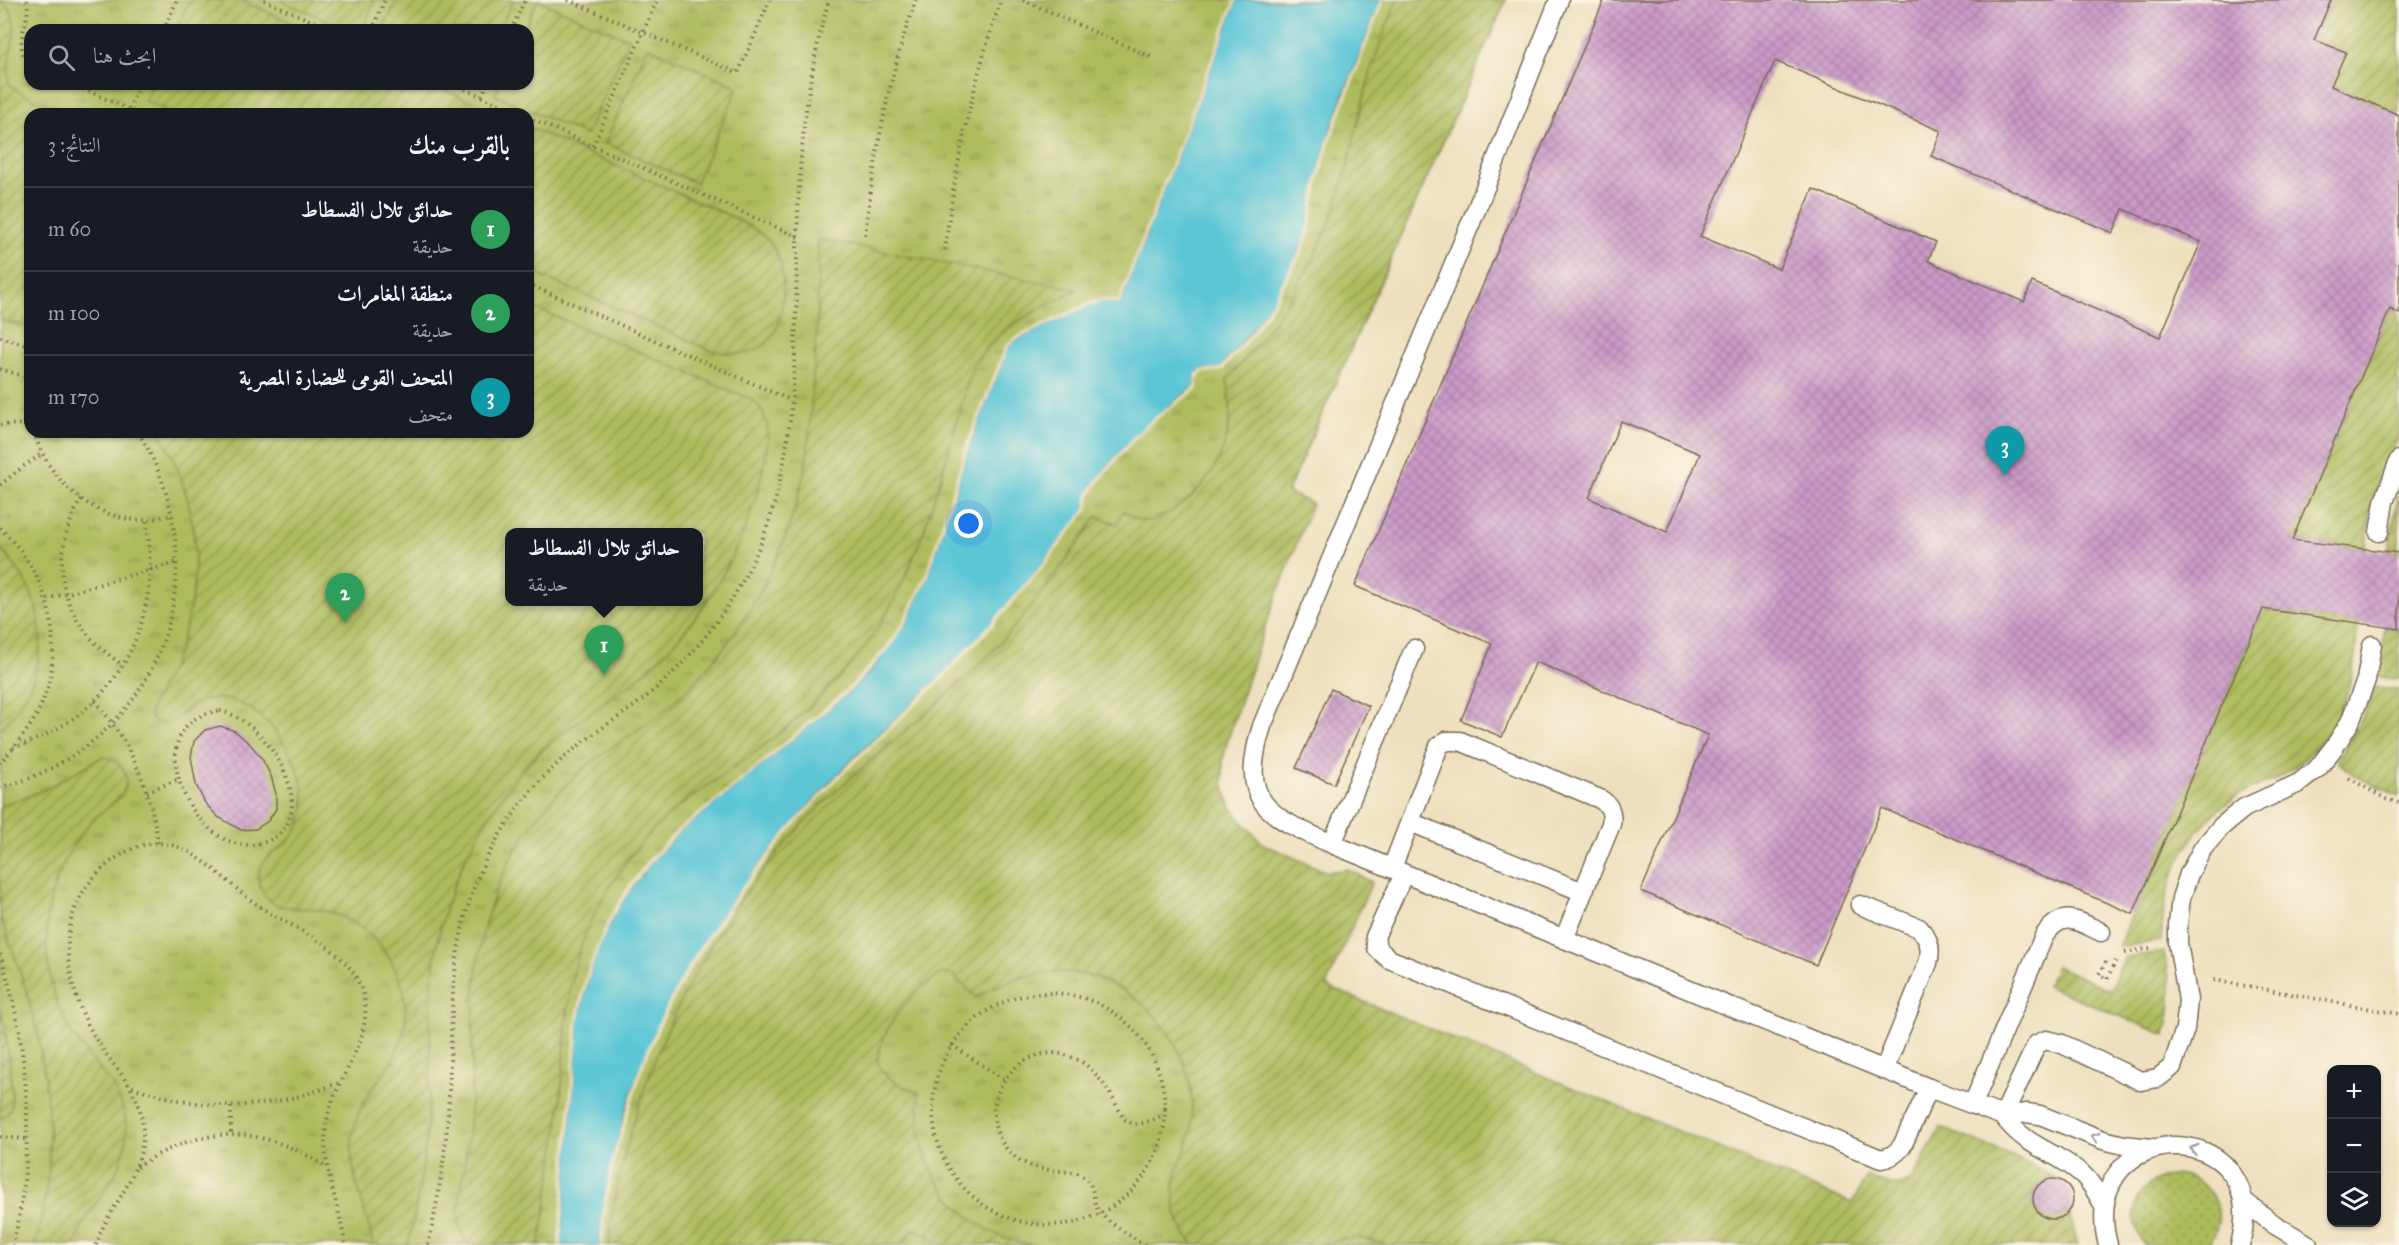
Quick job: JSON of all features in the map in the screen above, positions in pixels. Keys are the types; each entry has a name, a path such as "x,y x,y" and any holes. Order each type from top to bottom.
{"lane":[{"path":"1559,0 1479,202 1262,726 1254,751 1253,776 1261,800 1277,818 1332,844 1884,1070 2003,1116 2030,1143 2081,1173 2093,1186 2103,1204"},
{"path":"2379,532 2384,502 2399,460"},
{"path":"2003,1116 2037,1044 2046,1040 2062,1044 2141,1081 2149,1081 2166,1074 2172,1067 2185,1029 2188,1000 2178,944 2181,898 2189,874 2203,848 2222,826 2244,808 2299,783 2318,768 2336,746 2354,713 2366,680 2372,645"},
{"path":"1332,844 1414,649"},
{"path":"1564,939 1611,824 1612,816 1606,802 1460,741 1446,741 1439,746 1410,822 1398,871 1375,937 1377,948 1389,960 1881,1159 1889,1158 1902,1146 1929,1088"},
{"path":"1410,822 1583,892"},
{"path":"1860,905 1919,928 1926,935 1929,944 1928,963 1884,1070"},
{"path":"1973,1104 2044,936 2050,927 2059,921 2075,920 2101,932"},
{"path":"2003,1116 2026,1113 2040,1115 2103,1140 2124,1145 2152,1148 2172,1145 2192,1147 2211,1155 2227,1167 2238,1184 2245,1202 2246,1225 2240,1245"},
{"path":"2108,1245 2102,1224 2103,1204 2110,1185 2120,1169 2135,1157 2152,1148"},
{"path":"2245,1202 2275,1225 2309,1245"}],"path":[{"path":"26,24 28,17 27,0"},
{"path":"167,24 177,0"},
{"path":"264,0 318,24"},
{"path":"375,24 385,0"},
{"path":"514,24 525,0"},
{"path":"568,0 738,73 770,0"},
{"path":"593,146 657,0"},
{"path":"429,1245 444,1155 454,962 462,925 489,854 508,820 531,790 558,762 646,697 672,674 716,622 735,594 765,533 783,467 795,346 799,180 807,101 829,0"},
{"path":"865,235 882,123 895,67 916,0"},
{"path":"945,250 960,145 972,93 1001,0"},
{"path":"1023,0 1153,58"},
{"path":"24,30 20,43 24,55"},
{"path":"86,90 127,108"},
{"path":"129,108 137,90"},
{"path":"468,90 508,108"},
{"path":"482,96 484,90"},
{"path":"534,120 798,237"},
{"path":"534,287 790,400"},
{"path":"0,337 24,344"},
{"path":"0,369 24,376"},
{"path":"0,425 24,424"},
{"path":"36,438 49,467 63,485 81,499 102,510 123,517 146,520 173,515"},
{"path":"0,787 34,776 63,762 89,744 132,700 161,648 170,621 178,562 173,515 164,484 152,454 142,438"},
{"path":"0,485 42,454"},
{"path":"81,499 72,517 64,545 62,575 66,594 72,612 87,635 107,655 123,665"},
{"path":"13,748 36,741 77,716 95,700 123,665 141,628 149,590 151,570 146,520"},
{"path":"0,528 21,549 36,573 47,599 53,625 50,678 42,704 29,727 0,763"},
{"path":"47,599 178,562"},
{"path":"95,700 113,722 136,764 147,792 158,843"},
{"path":"208,712 232,713 260,733 279,760 288,782 292,802 290,813 286,824 271,839 250,846 239,845 219,835 201,820 188,801 179,779 177,746 180,734 187,723 208,712"},
{"path":"2324,760 2359,785 2399,803"},
{"path":"147,792 179,779"},
{"path":"96,1245 106,1221 136,1168 143,1136 142,1119 132,1087 98,1043 78,1002 70,965 69,933 77,904 94,877 105,866 132,849 158,843 171,844 192,852 260,907 332,950 346,962 356,976 366,1010 364,1028 360,1046 339,1083 326,1124 326,1167 343,1229 345,1245"},
{"path":"0,954 16,1011 23,1053 27,1139 23,1186 13,1245"},
{"path":"2184,974 2399,1014"},
{"path":"1043,993 1064,994 1086,999 1105,1007 1123,1019 1138,1035 1159,1072 1164,1115 1161,1135 1145,1173 1132,1189 1100,1213 1058,1225 1036,1225 995,1212 961,1186 940,1148 934,1117 936,1085 942,1064 952,1044 983,1014 1001,1003 1022,996 1043,993"},
{"path":"952,1044 1004,1079"},
{"path":"1145,1245 1100,1213 1091,1185 1083,1176 1032,1166 1019,1160 999,1137 994,1108 997,1093 1004,1079 1014,1068 1026,1059 1056,1054 1084,1063 1095,1073 1124,1119 1130,1123 1142,1124 1164,1115"},
{"path":"132,1087 164,1098 231,1107 259,1106 286,1101 339,1083"},
{"path":"231,1107 231,1135"},
{"path":"136,1168 157,1154 181,1143 205,1137 231,1135 256,1137 281,1143 304,1153 326,1167"},
{"path":"0,1137 27,1139"}],"green space":[{"path":"0,0 1506,0 1287,493 1129,858 1703,1245 0,1245"},
{"path":"0,0 9,8 13,18 13,41 8,75 10,85 32,98 58,108 24,108 24,326 0,320"},
{"path":"190,0 240,0 294,24 179,24"},
{"path":"280,0 375,0 365,24 335,24"},
{"path":"397,0 513,0 502,24 386,24"},
{"path":"537,0 629,39 586,135 534,112 534,108 525,108 495,95 497,90 534,90 534,24 527,24"},
{"path":"1397,0 1506,0 1287,492 1312,504 1263,632 1223,760 1223,783 1229,802 1238,817 1263,844 1327,872 1347,869 1372,882 1326,986 1852,1203 1867,1176 1890,1185 1901,1184 1913,1178 1940,1127 2012,1156 2056,1178 2043,1182 2036,1188 2033,1197 2034,1206 2039,1213 2047,1217 2057,1218 2069,1212 2078,1245 1389,1245 1361,1238 1343,1239 1319,1245 1193,1245 1179,1220 1174,1201 1177,1172 1190,1135 1192,1106 1190,1084 1175,1043 1163,1025 1131,995 1094,977 1059,972 1042,973 1008,982 976,997 953,975 940,974 912,996 897,1013 877,1058 884,1073 901,1085 919,1093 922,1143 937,1180 949,1196 979,1224 1015,1241 1035,1245 926,1245 931,1236 914,1229 901,1245 610,1245 612,1212 627,1144 653,1066 671,1021 693,977 745,894 808,819 843,785 946,696 996,648 1041,593 1097,516 1117,524 1123,511 1139,520 1148,521 1159,518 1180,505 1199,489 1214,469 1224,447 1229,428 1230,408 1227,380 1274,321 1302,279 1325,235 1344,179 1371,72"},
{"path":"2331,0 2399,0 2399,115 2331,86 2345,52 2314,40"},
{"path":"648,47 738,87 696,183 605,143"},
{"path":"150,90 445,90 485,108 161,108 145,101"},
{"path":"534,130 735,218 764,236 772,245 781,264 783,297 777,328 771,339 753,351 726,353 710,350 534,273"},
{"path":"818,239 1077,289 1032,313 1005,331 982,354 972,369 938,487 910,566 893,603 872,637 847,669 784,729 667,817 647,836 614,881 593,917 576,961 571,983 557,1135 539,1245 468,1245 460,1228 458,1209 469,1124 476,978 486,922 495,894 515,849 546,806 584,768 646,725 687,689 733,635 769,574 795,508 808,453 818,296"},
{"path":"534,308 753,400 765,418 768,437 766,457 753,506 729,562 714,589 698,614 658,660 542,750 528,764 481,829 455,883 442,921 434,964 426,1133 419,1190 408,1245 373,1245 355,1179 352,1152 352,1138 359,1113 390,1064 404,1032 406,1011 403,990 396,970 370,935 352,922 325,911 278,906 266,896 260,884 260,870 263,863 284,845 300,823 304,803 297,767 276,732 262,717 246,706 228,700 210,699 198,702 168,724 156,723 150,717 152,704 174,662 184,632 191,603 194,574 195,545 191,516 174,460 162,438 534,438"},
{"path":"2390,309 2399,314 2399,436 2378,483 2370,513 2366,549 2292,540"},
{"path":"2399,490 2399,553 2388,552"},
{"path":"0,548 18,569 30,592 38,615 40,639 38,663 30,686 17,709 0,730"},
{"path":"2263,609 2358,623 2352,673 2342,709 2331,729 2301,762 2274,780 2233,799 2205,823 2183,853 2175,870 2164,909 2161,941 2118,947"},
{"path":"2385,627 2399,629 2399,679 2377,677"},
{"path":"2375,687 2399,690 2397,707 2399,708 2399,796 2359,778 2338,762 2362,718"},
{"path":"102,757 118,763 124,771 125,788 120,797 86,828 62,867 51,899 46,936 47,955 54,992 68,1026 119,1097 124,1110 126,1140 118,1169 87,1218 75,1245 35,1245 49,1170 49,1124 38,1035 26,989 0,915 0,806 42,791"},
{"path":"2164,952 2171,993 2165,1035 2047,986 2056,966 2110,990 2125,957"},
{"path":"0,1009 5,1029 12,1090 10,1109 0,1118"},
{"path":"2177,1174 2201,1183 2215,1200 2218,1221 2215,1233 2208,1245 2144,1245 2135,1220 2138,1199 2143,1190 2152,1183"}],"water":[{"path":"1237,0 1381,0 1327,141 1308,223 1298,253 1281,289 1246,338 1220,368 1201,370 1196,375 1195,386 1152,420 1127,445 1092,487 1079,519 1010,603 951,666 835,777 747,881 709,935 676,991 648,1049 626,1110 610,1175 600,1245 561,1245 579,1018 598,950 613,917 632,887 678,833 851,690 871,671 904,627 928,578 969,446 1009,346 1016,340 1091,305 1100,302 1120,304"}],"pier":[{"path":"1234,0 1237,0 1120,304 1100,302 1091,305 1016,340 1009,346 969,446 928,578 904,627 889,649 851,690 678,833 632,887 613,917 598,950 579,1018 561,1245 558,1245 576,1017 584,982 610,916 629,885 676,831 849,687 886,647 901,625 925,577 966,445 1006,345 1015,337 1090,302 1100,299 1118,301"},
{"path":"1381,0 1384,0 1330,142 1309,234 1303,251 1274,304 1250,339 1222,371 1202,373 1197,381 1198,389 1154,421 1134,440 1100,481 1091,495 1088,510 992,627 940,682 838,779 791,830 747,885 707,942 683,982 661,1025 643,1068 615,1159 606,1208 603,1245 600,1245 603,1208 612,1159 640,1067 658,1023 704,940 789,828 836,777 937,680 1039,568 1085,509 1088,493 1097,479 1132,438 1152,419 1195,387 1196,374 1201,370 1220,368 1248,337 1271,303 1300,250 1306,234 1327,141"}],"building":[{"path":"1604,0 2331,0 2314,40 2346,52 2331,86 2399,115 2399,314 2390,309 2292,540 2399,553 2399,629 2263,609 2133,914 1882,808 1816,965 1641,891 1708,735 1536,662 1502,737 1461,720 1492,644 1355,586","holes":["1775,61 1941,131 1931,156 2113,233 2123,209 2201,242 2160,337 2032,282 2024,302 1928,261 1936,242 1813,189 1779,269 1700,236","1621,421 1700,454 1667,532 1589,498"]},
{"path":"1331,689 1369,706 1334,784 1296,768"},
{"path":"220,726 235,731 250,744 262,759 271,776 276,794 276,809 268,821 256,829 241,830 218,817 205,803 196,785 191,757 194,741 205,730"},
{"path":"2053,1179 2061,1180 2067,1185 2072,1191 2072,1207 2067,1213 2061,1218 2053,1219 2045,1218 2039,1213 2034,1207 2033,1199 2034,1191 2039,1185 2045,1180"}],"place":[{"name":"المتحف القومى للحضارة المصرية","path":"2005,476"},
{"name":"منطقة المغامرات","path":"345,623"},
{"name":"حدائق تلال الفسطاط","path":"604,675"}]}
